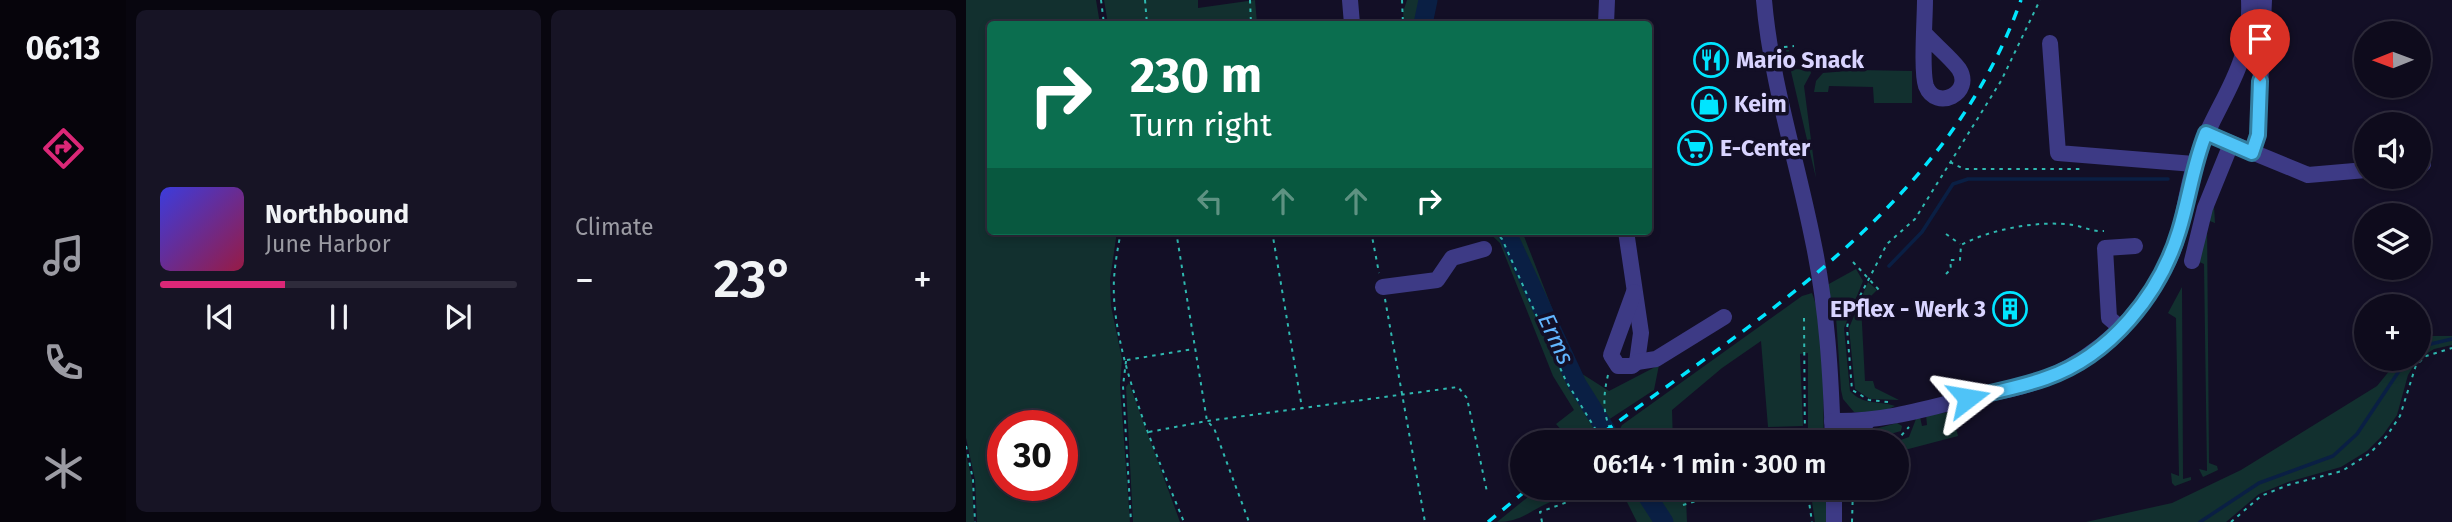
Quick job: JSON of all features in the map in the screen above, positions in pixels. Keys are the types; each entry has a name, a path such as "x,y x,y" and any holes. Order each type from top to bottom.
{"street":[{"path":"1350,0 1352,21"},
{"path":"1606,21 1607,0"},
{"path":"1764,0 1773,76 1817,262 1828,342 1832,430"},
{"path":"1925,0 1925,34"},
{"path":"1832,421 1867,422 2048,378 2086,356 2122,329 2147,299 2168,263 2180,229 2194,163 2206,133 2230,94 2244,55 2249,0"},
{"path":"2252,153 2258,135 2264,0"},
{"path":"2050,43 2058,153 2194,163"},
{"path":"2206,133 2308,175 2354,171"},
{"path":"2192,261 2205,208 2231,144"},
{"path":"1627,235 1641,333 1637,362"},
{"path":"2122,329 2109,318 2105,248 2135,246"},
{"path":"1383,287 1437,280 1452,258 1484,249"},
{"path":"1634,292 1611,355 1612,361 1626,368 1637,362 1656,359 1724,317"},
{"path":"1861,430 1867,422"},
{"path":"1834,500 1835,522"}],"path":[{"path":"1101,0 1104,21"},
{"path":"1145,0 1147,21"},
{"path":"1250,0 1251,21"},
{"path":"1402,0 1403,21"},
{"path":"1908,430 1910,426 1907,414 1898,403 1869,400 1852,390 1847,328 1867,278 1887,244 1914,219 2001,81 2040,0"},
{"path":"1780,47 1794,46"},
{"path":"1950,162 1964,169 2085,169"},
{"path":"1961,245 1999,232 2035,227 2073,225 2091,232 2104,231"},
{"path":"1945,234 1961,245"},
{"path":"1120,235 1114,280 1118,330 1149,432 1184,522"},
{"path":"1177,235 1193,349 1207,421 1214,428 1249,522"},
{"path":"1273,235 1302,409"},
{"path":"1372,235 1425,522"},
{"path":"1498,235 1566,381 1596,430"},
{"path":"1946,274 1951,269 1950,260 1960,260 1961,245"},
{"path":"1853,262 1880,291"},
{"path":"1804,318 1805,430"},
{"path":"2231,522 2261,496 2342,471 2369,454 2386,437 2400,416 2416,365 2426,356 2452,348"},
{"path":"1126,360 1193,349"},
{"path":"1126,360 1123,386 1131,522"},
{"path":"1611,430 1603,401 1612,361"},
{"path":"1149,432 1207,421 1458,387 1467,398 1486,492"},
{"path":"966,446 973,480 975,522"},
{"path":"1542,522 1540,512 1573,500"},
{"path":"1681,500 1683,505 1699,500"},
{"path":"1809,500 1812,522"},
{"path":"1852,522 1853,500"}],"green space":[{"path":"966,0 1096,0 1100,21 987,21 987,235 1116,235 1110,280 1111,306 1122,359 1120,385 1130,522 977,522 975,480 966,438"},
{"path":"1104,0 1198,0 1198,8 1255,0 1257,21 1108,21"},
{"path":"1407,0 1425,0 1434,21 1404,21 1403,12"},
{"path":"1786,50 1789,50 1794,69 1810,70 1811,73 1804,86 1816,178"},
{"path":"1859,70 1912,71 1912,103 1874,103 1873,87 1829,86 1828,92 1814,92 1816,81 1823,73"},
{"path":"2214,206 2215,223 2207,220 2209,463 2217,466 2218,470 2203,477 2199,469 2207,471 2204,264 2197,261 2207,210"},
{"path":"1491,235 1524,235 1576,370 1609,391 1659,365 1654,390 1593,430 1561,430 1556,424 1574,410 1553,376 1500,243"},
{"path":"1856,269 1863,281 1844,328 1850,391 1866,401 1895,406 1882,412 1854,412 1843,399 1841,390 1836,317 1827,285"},
{"path":"1868,282 1877,290 1869,298 1870,305 1861,305 1865,381 1873,381 1875,388 1899,400 1870,399 1855,389 1849,328"},
{"path":"2182,287 2183,479 2191,477 2191,480 2175,486 2171,473 2179,476 2176,318 2168,313"},
{"path":"1812,293 1820,327 1824,430 1808,430 1808,353 1800,354 1803,426 1768,427 1761,341 1722,368 1672,410 1673,430 1620,430 1622,425 1802,296"},
{"path":"2431,336 2452,336 2452,345 2431,351"},
{"path":"2389,371 2410,371 2397,415 2367,451 2341,467 2288,482 2259,494 2226,522 2086,522 2172,503 2241,470 2377,386"},
{"path":"1129,383 1180,522 1133,522 1126,387"},
{"path":"1952,412 1958,436 1909,449 1909,437 1916,419 1920,417 1922,426 1927,425 1926,415"},
{"path":"1897,423 1902,426 1901,430 1875,429"},
{"path":"966,454 972,480 974,522 966,522"},
{"path":"1524,500 1555,500 1520,517 1497,522"},
{"path":"1626,500 1686,500 1687,522 1637,522"},
{"path":"1812,500 1826,500 1827,522 1815,522"}],"waterway":[{"name":"Erms","path":"1424,21 1428,0"},
{"path":"1889,266 1922,232 1953,184 1968,179 2168,179"},
{"name":"Erms","path":"1508,235 1577,384 1606,430"},
{"path":"2431,344 2452,339"},
{"path":"2200,522 2259,483 2333,456 2357,434 2399,371"},
{"name":"Erms","path":"1650,500 1664,522"}],"railway":[{"path":"1607,430 1780,303 1840,253 1896,199 1945,140 1988,74 2021,0"},
{"path":"1488,522 1515,500"}],"place":[{"name":"Mario Snack","path":"1711,60"},
{"name":"Keim","path":"1709,104"},
{"name":"E-Center","path":"1695,148"},
{"name":"EPflex - Werk 3","path":"2010,309"}],"route":[{"path":"1968,398 2048,378 2086,356 2122,329 2147,299 2168,263 2180,229 2194,163 2206,133 2252,153 2258,135 2260,81"}]}
